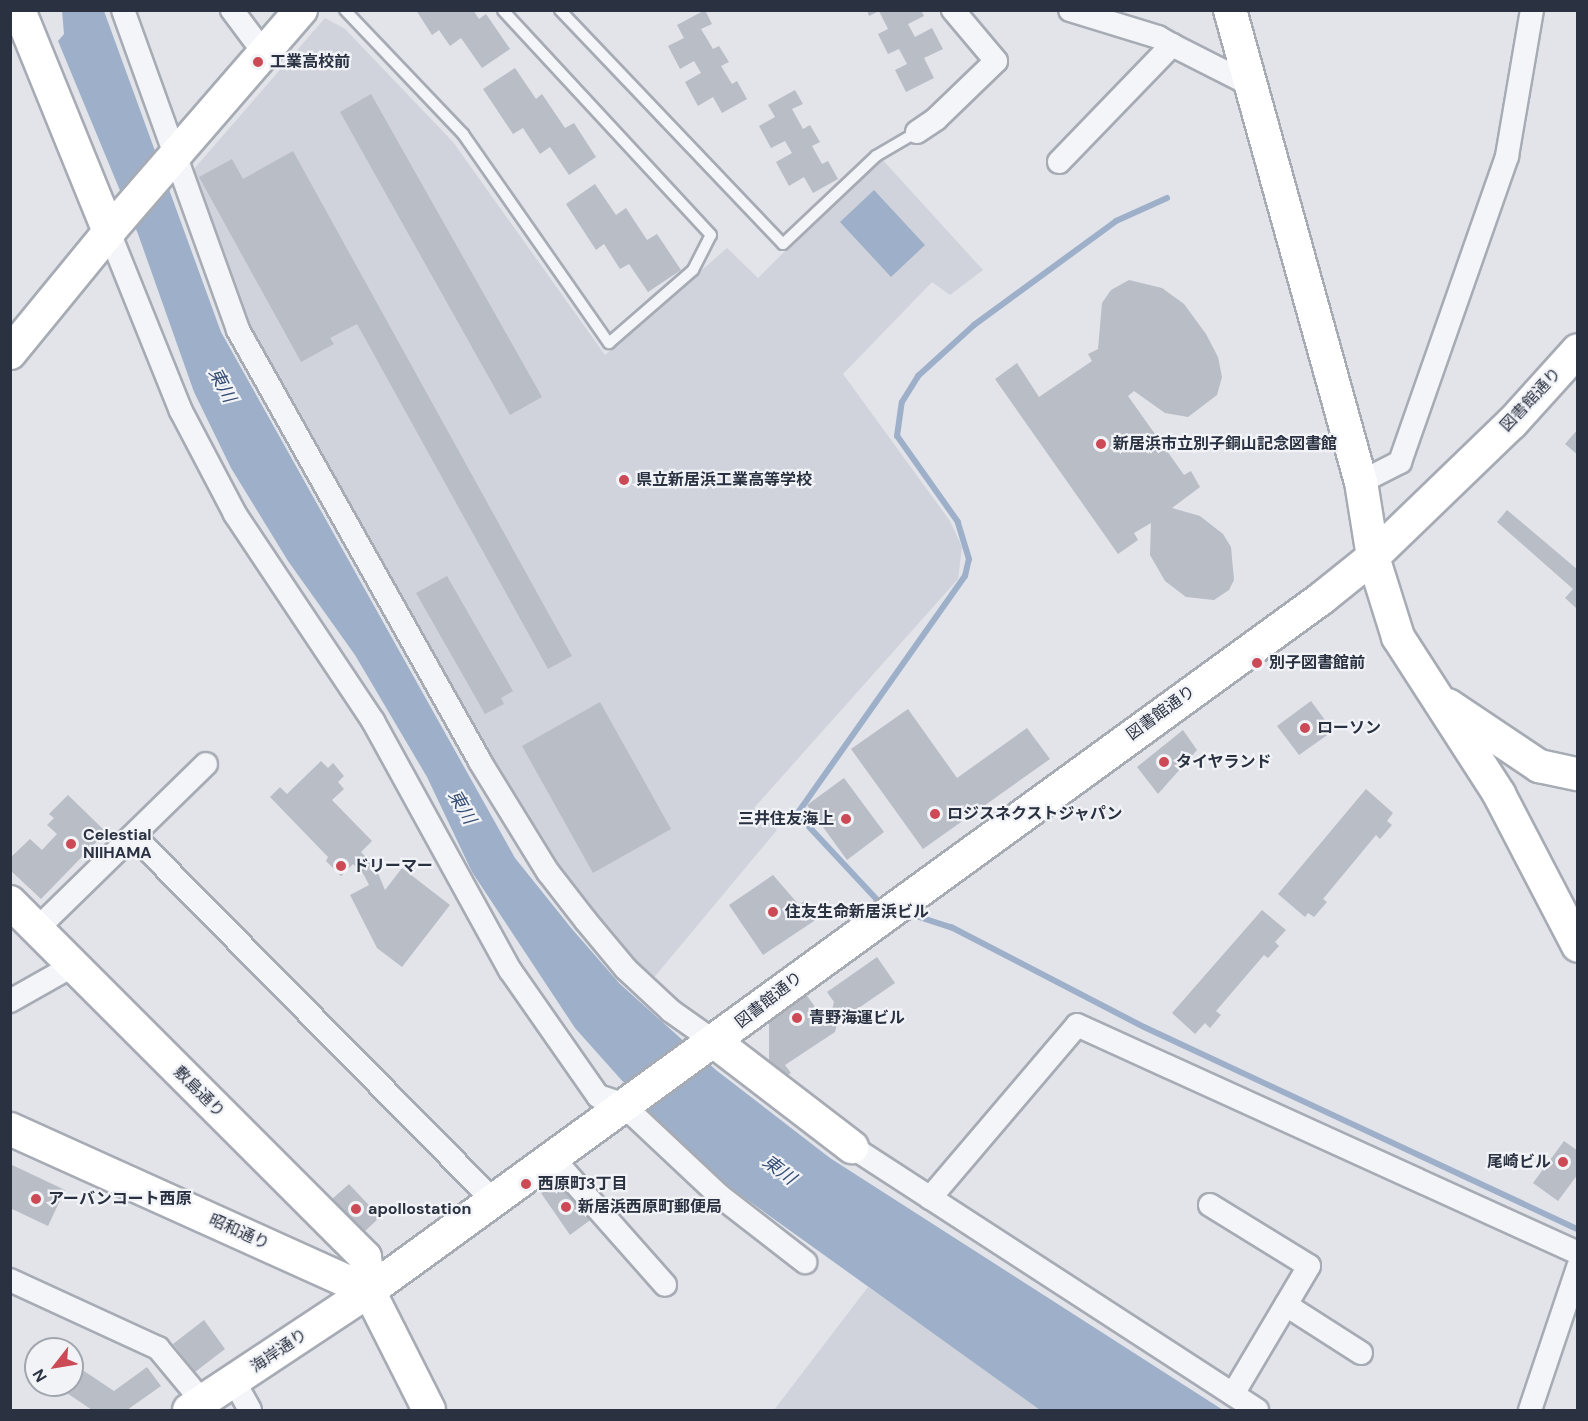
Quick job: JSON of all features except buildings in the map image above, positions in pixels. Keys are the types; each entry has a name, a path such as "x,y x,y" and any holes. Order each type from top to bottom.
{"street":[{"path":"19,10 114,226 181,411 235,514 373,721 510,970 598,1096 622,1104 720,1196 805,1262"},
{"path":"123,10 158,114 170,161 238,330 479,760 548,872 606,945 671,1011 715,1042 852,1148 1257,1410"},
{"path":"232,10 264,53"},
{"path":"10,353 114,226 301,10"},
{"path":"917,132 936,119 996,61 953,10"},
{"path":"1070,10 1158,37 1251,85"},
{"path":"1230,10 1361,482 1373,557 1398,637 1499,794 1578,946"},
{"path":"1361,482 1400,462 1507,156 1533,22 1532,10"},
{"path":"1059,162 1172,45"},
{"name":"図書館通り","path":"622,1104 715,1042 1373,557 1512,423 1578,350"},
{"path":"1438,698 1539,766 1578,774"},
{"path":"37,929 206,764"},
{"path":"1499,794 1514,775 1539,766"},
{"path":"134,836 492,1199"},
{"name":"敷島通り","path":"10,902 365,1257 369,1291"},
{"path":"10,1001 72,966"},
{"path":"930,1198 1077,1025 1578,1253"},
{"path":"429,1410 369,1291 622,1104"},
{"name":"昭和通り","path":"10,1129 369,1291"},
{"path":"550,1156 665,1285"},
{"path":"1210,1205 1309,1266 1233,1394"},
{"path":"1530,1410 1578,1268"},
{"path":"10,1280 158,1348 196,1406"},
{"name":"海岸通り","path":"196,1406 369,1291"},
{"path":"1286,1305 1362,1353"},
{"path":"234,1381 250,1410"}],"lane":[{"path":"345,10 463,134 609,343 693,270 711,235 503,10"},
{"path":"560,10 783,244 876,156 917,132"}],"shaded area":[{"name":"県立新居浜工業高等学校","path":"325,18 345,29 453,142 605,355 727,248 758,278 880,157 983,270 950,295 932,282 843,374 950,521 962,547 958,579 754,808 777,830 651,981 570,889 498,778 244,328 187,177"},
{"path":"868,1287 949,1344 1040,1410 774,1410"}],"water":[{"name":"東川","path":"62,11 104,11 221,332 515,858 572,929 620,984 716,1070 830,1158 1223,1410 1040,1410 728,1186 650,1112 575,1028 472,872 427,777 355,655 288,561 231,468 194,392 138,234 58,41 64,34"},
{"path":"874,190 925,245 891,277 840,222"}],"waterway":[{"path":"881,904 797,814 965,576 969,559 958,522 897,436 902,402 918,376 974,325 1116,221 1167,198"},
{"path":"913,915 951,927 1144,1027 1578,1229"}],"place":[{"name":"工業高校前","path":"258,62"},
{"name":"新居浜市立別子銅山記念図書館","path":"1101,444"},
{"name":"県立新居浜工業高等学校","path":"624,480"},
{"name":"別子図書館前","path":"1257,663"},
{"name":"ローソン","path":"1305,728"},
{"name":"タイヤランド","path":"1164,762"},
{"name":"ロジスネクストジャパン","path":"935,814"},
{"name":"三井住友海上","path":"846,819"},
{"name":"Celestial NIIHAMA","path":"71,844"},
{"name":"ドリーマー","path":"341,866"},
{"name":"住友生命新居浜ビル","path":"773,912"},
{"name":"青野海運ビル","path":"797,1018"},
{"name":"尾崎ビル","path":"1563,1162"},
{"name":"西原町3丁目","path":"526,1184"},
{"name":"アーバンコート西原","path":"36,1199"},
{"name":"新居浜西原町郵便局","path":"566,1207"},
{"name":"apollostation","path":"356,1209"}]}
